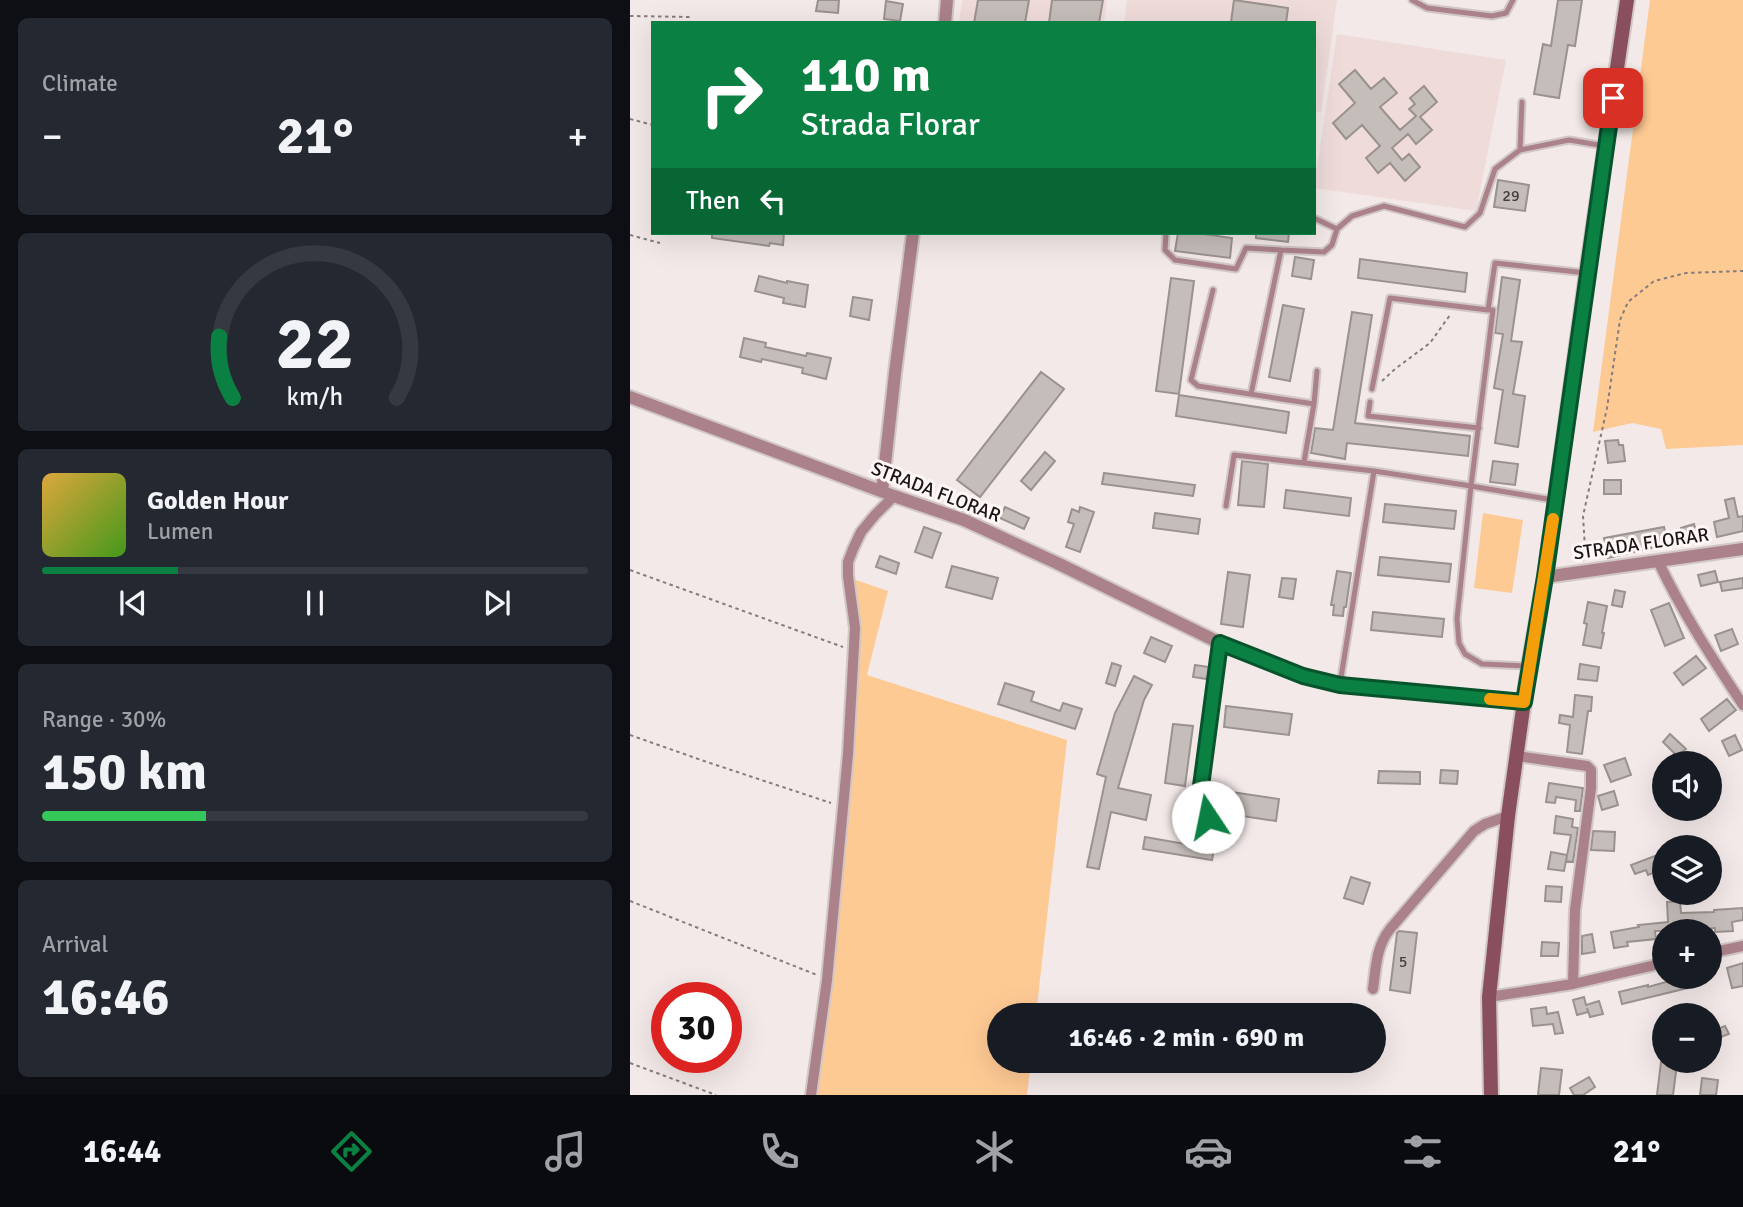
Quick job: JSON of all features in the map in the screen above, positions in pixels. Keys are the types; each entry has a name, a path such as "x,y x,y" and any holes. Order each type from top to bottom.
{"main road":[{"path":"1491,1095 1489,997 1508,816 1529,666 1545,577 1627,0"}],"street":[{"path":"944,21 947,0"},
{"path":"811,1095 827,980 848,754 855,628 848,562 862,532 888,494 895,373 913,235"},
{"name":"STRADA FLORAR","path":"630,397 964,520 1220,643 1303,676 1340,685 1524,702"},
{"name":"STRADA FLORAR","path":"1545,577 1743,549"},
{"path":"1658,561 1676,598 1743,705"},
{"path":"1208,817 1201,786 1220,643"},
{"path":"1517,756 1587,766 1591,770 1575,910 1573,984"},
{"path":"1373,989 1383,938 1474,831 1508,816"},
{"path":"1722,950 1743,946"},
{"path":"1489,997 1573,984 1652,966"}],"lane":[{"path":"1412,0 1427,8 1492,16 1506,12 1513,0"},
{"path":"1520,150 1522,102"},
{"path":"1166,235 1165,250 1175,260 1237,269 1246,248 1324,252 1332,245 1337,229 1352,216 1384,206 1465,227 1480,213 1495,169 1520,150 1569,140 1605,146"},
{"path":"1316,219 1337,229"},
{"path":"1251,394 1281,250"},
{"path":"1488,310 1495,262 1587,273"},
{"path":"1213,290 1191,380 1198,386 1314,404"},
{"path":"1372,387 1390,298 1493,310 1457,619 1459,643 1465,654 1482,664 1529,666"},
{"path":"1304,462 1317,371"},
{"path":"1370,402 1368,416 1479,428"},
{"path":"1226,506 1234,455 1374,471 1556,500"},
{"path":"1340,685 1374,471"}],"path":[{"path":"630,16 690,17"},
{"path":"630,119 651,124"},
{"path":"630,235 660,243"},
{"path":"1581,572 1585,548 1583,516 1607,408 1620,320 1628,302 1654,281 1686,273 1743,271"},
{"path":"1372,387 1430,343 1457,306"},
{"path":"630,570 853,650"},
{"path":"630,735 844,808"},
{"path":"630,901 827,980"},
{"path":"630,1063 716,1095"}],"shaded area":[{"path":"962,0 1107,0 1104,21 959,21"},
{"path":"1127,0 1337,0 1321,112 1316,111 1316,21 1124,21"},
{"path":"1650,0 1743,0 1743,445 1666,449 1661,429 1632,423 1593,432"},
{"path":"1337,34 1506,60 1476,211 1316,188"},
{"path":"1483,513 1523,520 1512,593 1474,588"},
{"path":"853,579 888,591 867,675 1067,740 1037,1003 987,1003 987,1073 1030,1073 1027,1095 815,1095 832,981"}],"building":[{"path":"818,0 839,0 838,13 816,11"},
{"path":"978,0 1029,0 1025,21 974,21"},
{"path":"1052,0 1103,0 1099,21 1049,21"},
{"path":"1234,0 1288,8 1286,21 1231,21"},
{"path":"1558,0 1582,0 1575,46 1568,45 1559,98 1534,94 1543,44 1551,46"},
{"path":"886,1 903,4 900,21 884,19"},
{"path":"1355,70 1371,89 1384,78 1397,93 1380,107 1400,130 1416,116 1409,109 1415,104 1410,98 1424,86 1437,102 1420,117 1432,130 1416,144 1408,134 1392,148 1402,160 1409,154 1420,167 1405,181 1390,163 1378,173 1366,158 1380,146 1362,125 1346,139 1333,123 1355,103 1339,84"},
{"path":"1498,180 1529,185 1525,211 1494,207"},
{"path":"712,235 784,235 783,245 770,243 769,246 712,238"},
{"path":"1178,235 1232,238 1230,258 1175,251"},
{"path":"1256,235 1289,235 1288,242 1256,238"},
{"path":"1295,257 1314,260 1311,279 1292,276"},
{"path":"1360,259 1467,273 1465,292 1358,278"},
{"path":"759,276 808,285 805,307 783,303 784,298 755,291"},
{"path":"1502,277 1520,280 1511,341 1522,342 1513,394 1525,396 1518,447 1495,443 1503,390 1494,388 1503,334 1495,333"},
{"path":"1171,278 1194,281 1179,394 1156,391"},
{"path":"853,297 872,300 869,320 850,316"},
{"path":"1283,305 1304,309 1290,381 1269,377"},
{"path":"1352,312 1372,315 1355,423 1470,436 1468,456 1347,443 1345,459 1311,453 1315,428 1333,430"},
{"path":"744,338 766,343 765,347 806,356 807,353 831,358 826,379 802,373 803,368 740,357"},
{"path":"1041,372 1064,389 980,497 957,480"},
{"path":"1179,395 1289,412 1286,433 1176,416"},
{"path":"1618,440 1619,445 1623,445 1625,461 1608,463 1605,441"},
{"path":"1045,452 1055,461 1031,490 1021,481"},
{"path":"1242,461 1268,464 1264,507 1238,505"},
{"path":"1493,461 1518,464 1515,485 1490,482"},
{"path":"1104,473 1195,485 1193,496 1102,484"},
{"path":"1604,480 1621,480 1621,494 1604,494"},
{"path":"1286,490 1351,498 1349,516 1284,508"},
{"path":"1734,498 1738,517 1743,516 1743,531 1717,537 1714,522 1729,518 1725,500"},
{"path":"1385,504 1456,511 1454,529 1383,522"},
{"path":"1005,507 1029,518 1024,529 1000,518"},
{"path":"1080,507 1094,512 1080,552 1066,547 1074,524 1068,522 1072,509 1079,512"},
{"path":"1155,513 1200,519 1198,534 1153,528"},
{"path":"1694,524 1698,538 1685,542 1681,528"},
{"path":"924,527 941,533 932,558 915,552"},
{"path":"1664,527 1668,544 1608,558 1604,538"},
{"path":"880,556 899,563 896,574 876,567"},
{"path":"1380,557 1451,564 1449,582 1378,575"},
{"path":"952,566 998,578 992,599 946,587"},
{"path":"1337,571 1351,573 1343,616 1333,615 1334,605 1331,605"},
{"path":"1715,571 1718,582 1701,586 1698,575"},
{"path":"1228,572 1250,575 1243,627 1221,624"},
{"path":"1282,578 1296,579 1293,599 1279,597"},
{"path":"1743,578 1743,588 1722,591 1720,582"},
{"path":"1615,590 1625,592 1622,607 1612,605"},
{"path":"1588,602 1607,606 1601,648 1583,645"},
{"path":"1669,603 1684,638 1665,646 1651,610"},
{"path":"1373,612 1444,619 1442,637 1371,630"},
{"path":"1732,629 1738,644 1721,651 1715,635"},
{"path":"1151,637 1172,646 1165,662 1144,653"},
{"path":"1696,656 1706,668 1683,685 1674,673"},
{"path":"1112,663 1121,666 1115,686 1106,683"},
{"path":"1580,664 1599,667 1597,681 1578,679"},
{"path":"1195,665 1209,667 1207,679 1193,677"},
{"path":"1134,676 1152,685 1144,700 1118,788 1151,795 1146,820 1111,812 1099,869 1087,867 1106,777 1097,774 1115,713"},
{"path":"1005,683 1034,692 1031,701 1060,711 1063,703 1082,709 1075,729 998,704"},
{"path":"1575,695 1592,697 1582,754 1567,752 1570,725 1559,723 1560,715 1573,717"},
{"path":"1727,699 1736,710 1709,731 1701,719"},
{"path":"1226,706 1292,714 1289,735 1224,727"},
{"path":"1173,724 1193,726 1185,786 1165,783"},
{"path":"1670,734 1686,749 1672,751 1663,742"},
{"path":"1735,735 1742,750 1729,756 1722,741"},
{"path":"1625,758 1631,775 1611,782 1604,765"},
{"path":"1441,770 1458,771 1457,784 1440,783"},
{"path":"1379,771 1420,772 1420,784 1378,783"},
{"path":"1549,783 1583,788 1580,811 1575,811 1576,800 1556,797 1555,803 1546,802"},
{"path":"1225,791 1279,799 1276,821 1222,813"},
{"path":"1614,791 1618,805 1602,810 1598,796"},
{"path":"1556,816 1573,819 1572,827 1578,828 1573,862 1566,861 1571,835 1554,833"},
{"path":"1593,831 1615,832 1614,851 1591,850"},
{"path":"1145,837 1214,849 1212,860 1143,849"},
{"path":"1551,852 1567,855 1564,871 1548,869"},
{"path":"1652,857 1652,874 1648,875 1646,870 1635,874 1631,865"},
{"path":"1351,877 1370,883 1363,904 1344,898"},
{"path":"1546,886 1562,887 1561,902 1545,901"},
{"path":"1667,905 1680,905 1681,913 1743,908 1743,920 1732,922 1733,931 1722,932 1722,919 1668,919"},
{"path":"1652,924 1652,939 1627,942 1628,946 1614,948 1611,932 1639,927 1638,925"},
{"path":"1399,931 1417,933 1410,993 1390,990"},
{"path":"1592,934 1595,952 1582,954 1582,936"},
{"path":"1542,942 1559,943 1558,956 1541,956"},
{"path":"1743,963 1743,986 1732,988 1727,968"},
{"path":"1648,987 1684,989 1622,1004 1619,992"},
{"path":"1584,997 1586,1005 1599,1001 1603,1014 1590,1017 1587,1008 1588,1012 1577,1015 1573,1000"},
{"path":"1546,1007 1547,1014 1558,1012 1563,1033 1555,1034 1553,1024 1533,1026 1531,1009"},
{"path":"1725,1026 1729,1034 1722,1037 1722,1027"},
{"path":"1541,1068 1562,1070 1559,1095 1538,1095"},
{"path":"1660,1073 1676,1073 1673,1095 1657,1095"},
{"path":"1589,1077 1595,1087 1583,1095 1574,1095 1570,1088"},
{"path":"1702,1078 1718,1080 1716,1095 1700,1095"}],"slow traffic":[{"path":"1490,699 1524,702 1553,519"}],"route":[{"path":"1208,817 1201,786 1220,643 1303,676 1340,685 1524,702 1545,577 1613,98"}]}
